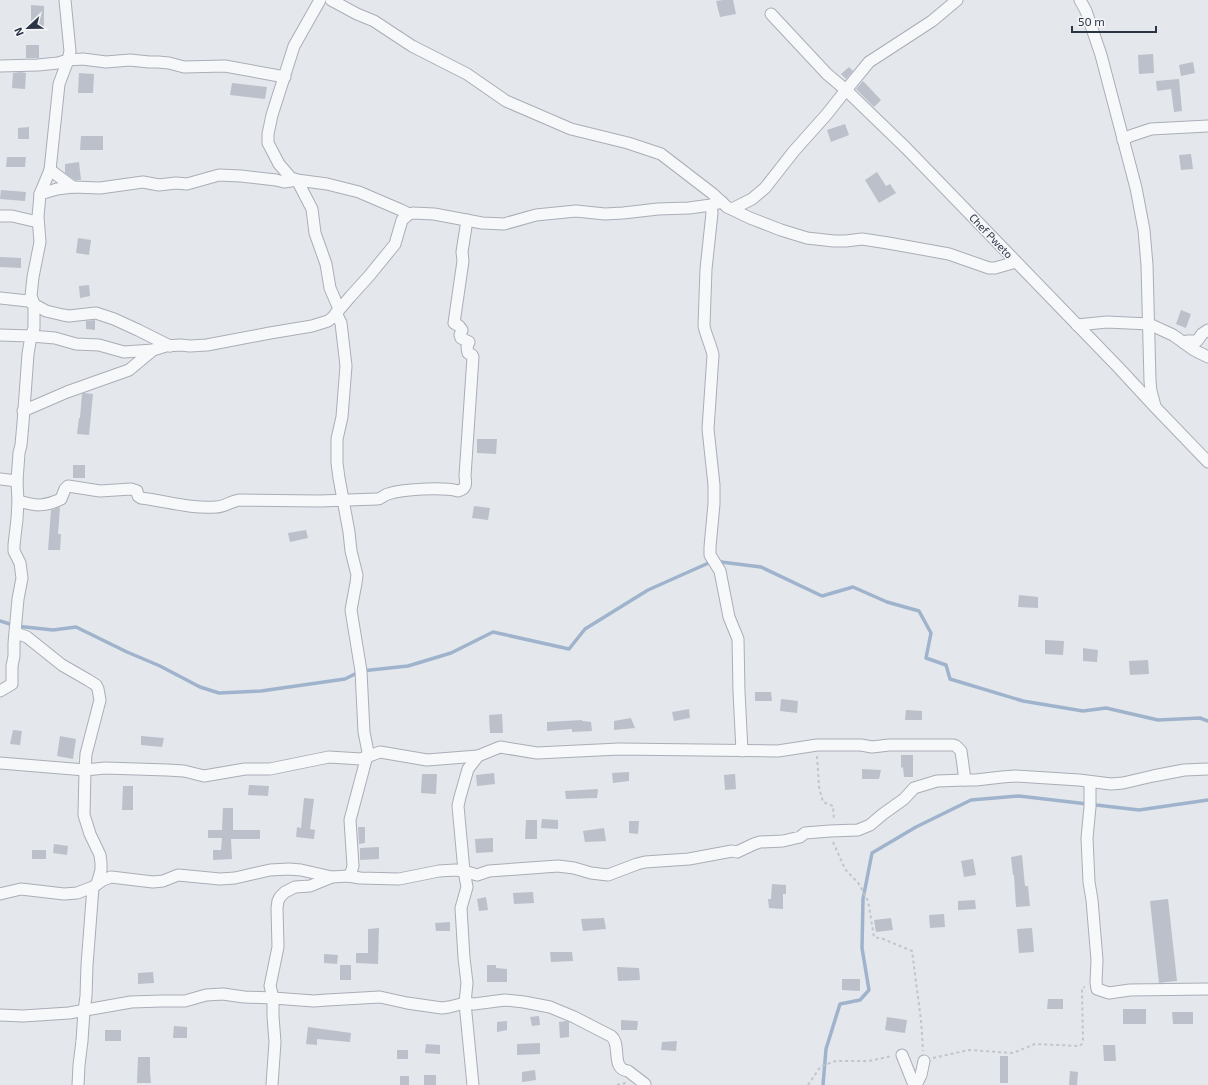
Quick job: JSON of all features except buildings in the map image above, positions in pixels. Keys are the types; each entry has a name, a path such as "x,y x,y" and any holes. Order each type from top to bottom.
{"street":[{"path":"0,691 12,684 18,600 22,578 20,564 14,550 18,501 17,481 28,354 34,328 34,304 31,296 40,242 38,222 40,194 50,170 59,84 70,51 65,0"},
{"path":"320,0 294,46 272,115 268,134 268,143 284,170 291,178 327,184 360,192 409,214"},
{"path":"331,0 374,21 412,46 467,74 506,101 570,129 628,143 661,154 713,194 716,204 712,213 706,269 704,326 711,344 713,355 708,429 714,485 710,555 720,571 728,617 738,640 742,751"},
{"path":"732,209 752,199 765,188 869,62 932,21 957,0"},
{"path":"1080,0 1086,11 1100,54 1136,188 1144,230 1147,259 1150,381 1156,408"},
{"name":"Chef Pweto","path":"771,14 827,74 846,90 906,148 1120,368 1208,462"},
{"path":"0,66 38,65 83,59 106,62 130,60 169,63 184,67 225,66 285,77"},
{"path":"1123,140 1151,129 1208,126"},
{"path":"50,170 73,186"},
{"path":"40,194 73,186 100,188 143,182 159,185 176,183 188,184 219,176 241,176 276,180 281,182 297,180"},
{"path":"297,180 312,209 315,233 326,264 330,288 341,323 346,366 342,417 337,446 339,478 351,551 357,575 351,610 361,671 362,720 368,752 368,757 350,820 353,866 351,873 348,876"},
{"path":"0,335 55,338 76,344 99,344 124,352 153,350 180,345 206,345 312,326 328,321 338,311 395,244 402,220 409,214 420,212 482,223 504,224 536,215 576,211 605,214 716,204 732,209 781,230 807,238 834,241 862,239 888,243 948,254 989,268 995,268 1016,262"},
{"path":"0,216 12,216 38,222"},
{"path":"18,501 38,506 61,499 65,489 68,486 105,491 131,489 137,491 140,498 161,500 199,508 218,507 240,500 320,501 381,499 387,494 414,490 437,489 458,491 465,487 473,357 468,353 469,342 461,338 460,334 462,330 454,323 463,261 462,252 466,220"},
{"path":"0,298 22,300 34,304 46,311 69,316 96,313 138,330 170,346"},
{"path":"1077,325 1107,322 1149,324 1173,335 1194,350 1208,357"},
{"path":"1184,343 1187,341 1197,341 1202,334 1208,330"},
{"path":"23,411 67,392 129,370 153,350"},
{"path":"0,479 17,481"},
{"path":"16,633 27,637 62,665 96,685 100,700 86,754 85,770 84,815 90,834 100,855 101,863 95,885 86,965 86,996 78,1085"},
{"path":"0,762 85,770 105,768 184,771 204,776 245,769 270,769 329,757 361,759 380,752 427,760 478,756 500,746 537,753 619,749 778,751 817,745 861,745 872,747 889,745 953,745 961,751 965,780"},
{"path":"473,1085 465,1003 467,983 461,908 467,887 464,871 458,806 468,770 478,756"},
{"path":"0,894 21,889 69,894 77,893 112,877 153,882 163,881 178,875 220,879 270,870 289,869 301,870 332,877 348,876 360,878 399,879 439,871 455,870 476,875 489,871 558,866 608,875 645,862 689,859 732,851 737,852 754,844 765,842 783,842 800,837 805,833 858,830 870,825 904,799 914,788 938,781 976,780 1015,776 1111,784 1123,783 1184,770 1208,769"},
{"path":"1090,782 1088,845 1089,882 1097,960 1096,988 1109,993 1130,990 1208,989"},
{"path":"101,863 112,877"},
{"path":"272,1085 275,1042 273,1016 274,998 270,986 278,947 276,908 280,897 285,892 295,887 310,886 332,877"},
{"path":"0,1016 36,1016 84,1011 131,1002 185,1001 198,997 222,994 314,1001 380,997 442,1008 465,1003 474,1004 505,1000 524,1002 550,1007 574,1017 614,1038 618,1063 621,1068 628,1071 645,1084"},
{"path":"902,1055 915,1085"},
{"path":"915,1085 921,1075 924,1060"}],"path":[{"path":"817,745 819,787 822,802 833,806 834,818 830,831 834,846 845,870 859,884 868,901 874,937 883,939 912,951 921,1020 924,1060 969,1050 1013,1053 1035,1044 1079,1046 1082,1044 1083,1040 1082,988 1096,988"},
{"path":"808,1085 821,1066 836,1061 869,1060 902,1055"}],"waterway":[{"path":"0,621 16,626 53,630 76,627 160,666 200,687 219,693 261,691 345,679 361,671 408,666 451,653 493,632 569,649 585,629 648,590 713,561 761,567 822,596 853,587 887,602 919,611 931,633 926,658 946,665 950,679 1023,701 1083,711 1106,708 1158,720 1200,718 1208,721"},
{"path":"823,1085 826,1049 840,1004 860,1000 869,990 862,948 863,899 872,853 916,827 971,800 1019,796 1139,810 1208,800"}]}
